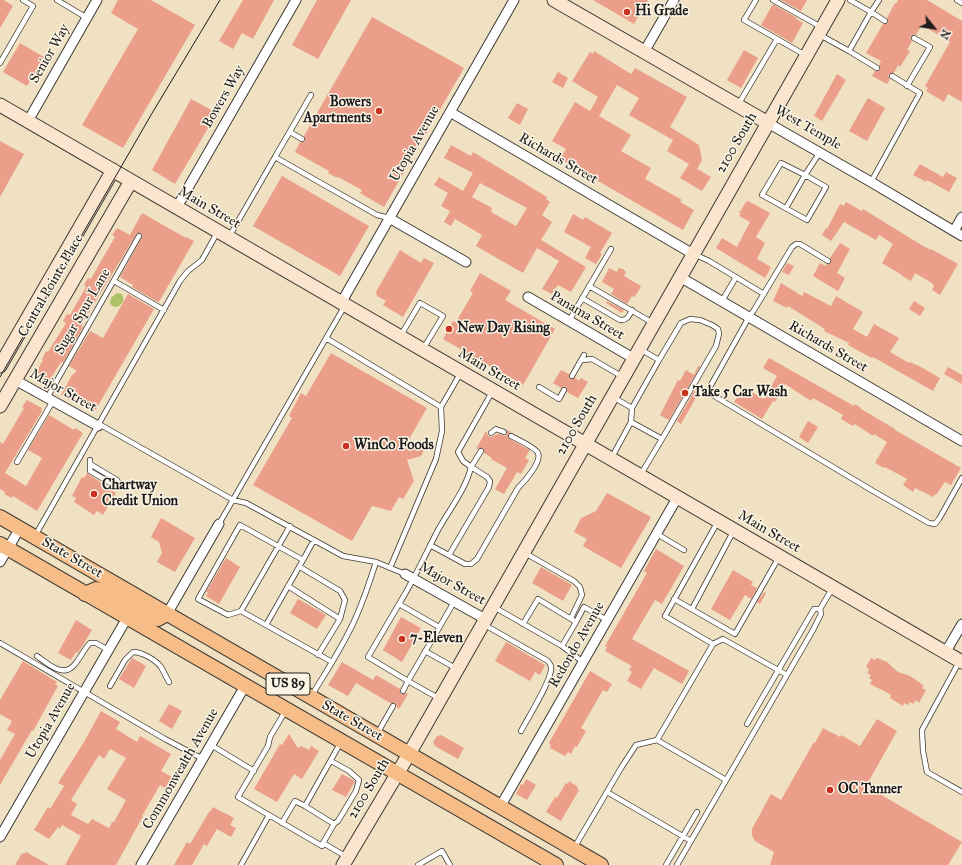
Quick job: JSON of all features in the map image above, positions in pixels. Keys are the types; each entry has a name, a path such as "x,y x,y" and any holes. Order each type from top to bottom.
{"main road":[{"name":"State Street","path":"0,517 601,865"},
{"name":"State Street","path":"4,546 556,865"},
{"path":"85,594 96,589 107,593 154,618 168,614"}],"street":[{"name":"Senior Way","path":"28,121 97,0"},
{"name":"Bowers Way","path":"177,208 296,0"},
{"name":"Utopia Avenue","path":"343,304 389,218 514,0"},
{"name":"West Temple","path":"554,0 820,152 958,234"},
{"path":"644,52 674,0"},
{"name":"2100 South","path":"346,861 409,754 622,377 821,31 835,1"},
{"name":"Main Street","path":"0,105 961,662"},
{"name":"Richards Street","path":"450,112 693,254"},
{"name":"Central Pointe Place","path":"0,366 113,170"},
{"name":"Central Pointe Place","path":"0,406 130,180"},
{"path":"958,234 962,217"},
{"path":"389,218 466,262"},
{"name":"Richards Street","path":"680,277 962,441"},
{"name":"Panama Street","path":"528,297 569,322 636,354"},
{"name":"Major Street","path":"15,380 98,425"},
{"name":"Redondo Avenue","path":"500,807 677,498"},
{"path":"168,614 219,524"},
{"path":"0,562 4,546 20,528"},
{"name":"Major Street","path":"405,574 484,621"},
{"name":"Utopia Avenue","path":"0,837 127,618"},
{"path":"945,653 962,624"},
{"name":"Commonwealth Avenue","path":"141,865 245,686"}],"lane":[{"path":"0,63 33,6 23,0"},
{"path":"57,0 87,18"},
{"path":"756,0 744,20 806,56"},
{"path":"773,0 877,68"},
{"path":"850,0 885,21"},
{"path":"849,51 879,0"},
{"path":"957,0 962,3"},
{"path":"907,86 930,47 914,38"},
{"path":"738,106 777,39"},
{"path":"870,182 920,94 892,76"},
{"path":"35,537 180,281 188,271 202,260 223,235 275,157 311,95"},
{"path":"290,132 302,140"},
{"path":"786,208 820,152"},
{"path":"275,157 377,215 389,218"},
{"path":"781,163 805,175 826,187 808,220 762,195 781,163"},
{"name":"Sugar Spur Lane","path":"17,462 139,236"},
{"path":"828,261 800,244 796,244 786,256 764,294 748,317 711,385 709,390 711,394 873,491 930,523 935,524 939,519 962,478"},
{"path":"569,322 611,249"},
{"path":"693,254 709,261 764,294"},
{"path":"722,301 736,277"},
{"path":"114,281 164,310"},
{"path":"589,286 654,323"},
{"path":"582,298 620,320 628,318 632,310"},
{"path":"400,337 420,303 443,316 423,350"},
{"path":"219,524 326,338 343,304"},
{"path":"611,459 631,422 632,408 681,323 690,319 700,320 712,325 718,329 719,334 716,346 640,476"},
{"path":"326,338 441,407"},
{"path":"636,354 659,360"},
{"path":"572,376 583,358 592,359 622,377"},
{"path":"390,568 436,459 442,431 441,407 461,372"},
{"path":"539,387 559,399 564,390"},
{"path":"449,555 489,487 490,481 487,477 463,461 458,452 492,390"},
{"path":"612,396 632,408"},
{"path":"631,422 662,439"},
{"path":"98,425 233,500 246,503 343,556 376,562 405,574"},
{"path":"491,433 496,429 504,432"},
{"path":"430,545 465,564 472,564 477,559 518,488 526,479 538,459 538,454 535,450 512,436"},
{"path":"440,699 368,657 414,579 430,545 469,477 471,467 481,451"},
{"path":"90,462 117,480 119,484 127,484"},
{"path":"713,644 665,616 718,521"},
{"path":"290,526 278,546 241,611 228,616 198,598 240,525 278,546 303,560"},
{"path":"692,609 734,530"},
{"path":"656,534 684,550"},
{"path":"266,625 314,540"},
{"path":"523,552 574,581 580,587 582,595 571,618"},
{"path":"674,599 735,634 780,557"},
{"path":"310,697 332,662 356,618 367,592 376,562"},
{"path":"300,567 340,591 345,600 340,619 318,655"},
{"path":"288,586 340,619"},
{"path":"676,865 787,675 821,614 820,609 833,588"},
{"path":"523,624 538,599 576,622"},
{"path":"403,691 454,602"},
{"path":"399,604 439,627"},
{"path":"492,606 562,646 583,662"},
{"path":"562,646 584,607 607,620"},
{"path":"747,724 814,609 820,609"},
{"path":"241,611 332,662"},
{"path":"484,621 548,661 551,668 546,685 521,730"},
{"path":"657,740 713,644 723,639 787,675"},
{"path":"0,643 203,759"},
{"path":"37,656 54,668 62,671 69,670 75,665 90,643 96,643 108,650"},
{"path":"425,651 457,669"},
{"path":"110,686 126,660 133,652 138,652 161,666 169,682"},
{"path":"961,662 922,730 923,751 927,772 962,792"},
{"path":"376,735 393,706"},
{"path":"286,710 270,737 268,746 238,797 322,846 334,824 338,821 356,791 359,780 349,771 331,761"},
{"path":"573,849 636,745 657,740 726,780"},
{"path":"305,806 342,741"},
{"path":"211,745 254,771"},
{"path":"607,792 691,841"},
{"path":"282,823 295,801 334,824"},
{"path":"666,865 697,812"},
{"path":"241,865 270,815"},
{"path":"323,843 346,861"},
{"path":"418,865 442,851 450,865"}],"green space":[{"path":"117,293 122,294 123,300 121,305 117,307 112,306 110,303 111,298"}],"building":[{"path":"0,0 4,0 13,6 0,28"},
{"path":"118,0 151,0 195,25 123,148 82,125 138,29 111,13"},
{"path":"243,0 274,0 253,39 242,33 233,49 219,41"},
{"path":"317,0 351,0 318,59 292,45"},
{"name":"Hi Grade","path":"593,0 648,0 634,24"},
{"path":"781,0 807,0 801,11"},
{"path":"898,0 927,0 962,21 962,102 948,94 944,102 926,91 928,88 925,86 950,42 922,25 916,35 914,34 911,36 910,38 912,41 907,50 910,51 900,67 898,65 894,73 889,74 888,76 890,79 887,84 872,76 875,71 880,70 879,65 881,61 866,53 883,24 888,23 887,18"},
{"path":"773,4 803,23 792,43 761,25"},
{"name":"Bowers Apartments","path":"372,17 464,68 384,207 360,193 362,190 328,173 329,171 295,152 300,142 305,141 304,136"},
{"path":"20,43 44,57 27,86 3,72"},
{"path":"744,50 758,58 741,88 727,80"},
{"path":"594,51 631,74 635,68 687,97 670,127 699,145 702,160 697,169 711,177 702,191 680,178 689,164 667,151 673,140 629,115 639,98 617,85 599,116 631,135 621,151 651,168 645,179 682,200 680,202 694,210 683,230 560,159 566,149 552,141 575,102 590,111 598,97 572,81 590,52 593,54"},
{"path":"558,72 568,78 563,88 552,82"},
{"path":"837,74 846,80 822,121 814,116"},
{"path":"868,98 885,108 867,141 849,131"},
{"path":"191,99 217,113 175,184 152,170"},
{"path":"517,103 528,109 520,125 508,118"},
{"path":"0,141 24,154 0,197"},
{"path":"451,145 471,156 473,152 547,197 546,199 550,202 542,215 552,222 541,240 586,267 571,292 558,285 552,294 542,289 559,261 537,248 523,273 476,246 482,235 455,219 451,226 444,222 450,211 441,206 448,193 434,185 439,177 463,191 473,173 444,158","holes":["480,183 527,208 516,226 491,212 492,208 472,197"]},
{"path":"920,164 943,177 946,172 957,178 949,192 927,180 926,182 913,175"},
{"path":"282,176 369,226 340,276 253,226"},
{"path":"748,201 770,213 756,237 765,243 757,259 771,267 765,278 716,248 722,238 737,247 750,222 739,216 741,213 739,213"},
{"path":"846,202 862,211 863,209 923,246 958,264 940,295 932,290 934,286 932,283 915,273 911,281 882,263 893,244 879,235 876,240 844,222 831,241 822,235 826,228 827,229 840,204 844,206"},
{"path":"142,213 194,241 158,302 132,287 133,285 120,277 142,237 142,234 137,233 83,322 83,327 63,363 61,362 46,386 33,378 43,360 42,359 46,351 48,352 66,323 63,321 67,314 70,315 86,287 84,285 88,278 91,279 115,237 112,235 117,228 130,235"},
{"path":"573,214 583,220 585,217 612,233 600,253 602,254 596,264 585,258 591,247 564,232"},
{"path":"840,243 850,249 837,273 845,278 838,291 813,276 820,263 826,266 827,264 831,263 830,258"},
{"path":"400,250 421,263 424,258 434,263 403,317 383,305 386,301 377,296 376,292"},
{"path":"787,263 794,266 789,275 782,272"},
{"path":"609,268 617,272 619,268 623,269 626,272 624,276 641,286 638,292 634,297 632,296 627,304 611,294 614,289 602,282"},
{"path":"480,273 511,291 505,300 555,329 523,385 443,339 453,321 456,322 473,293 470,291"},
{"path":"781,283 802,296 804,292 831,306 836,296 863,312 853,329 867,337 874,324 899,338 890,352 940,378 933,391 873,357 872,358 848,345 849,343 824,331 825,329 788,306 787,308 773,301"},
{"path":"128,294 154,309 95,411 70,397 69,400 61,395 72,375 77,371 69,366 90,331 103,338"},
{"path":"607,301 624,310 622,313 606,303"},
{"path":"914,301 925,308 920,316 909,309"},
{"name":"WinCo Foods","path":"331,353 427,408 408,441 424,450 421,456 407,460 414,481 403,499 399,497 391,511 372,506 352,541 253,485 292,418 289,416 301,393 306,396"},
{"path":"769,358 854,406 855,404 895,430 961,468 951,485 945,482 933,497 915,488 913,492 903,485 907,479 875,463 887,442 874,434 873,436 855,424 853,426 841,419 843,415 813,398 811,401 785,384 775,402 773,401 762,419 734,402 744,388 764,399 777,376 763,368"},
{"path":"698,366 700,367 669,420 660,415 678,380 680,381 686,370 694,375"},
{"path":"948,367 962,375 962,384 944,374"},
{"path":"561,370 569,374 570,379 575,378 579,381 581,378 588,382 578,398 567,392 566,387 564,386 561,388 553,383"},
{"path":"706,371 698,385 702,387 681,424 677,421"},
{"path":"27,400 42,408 42,411 5,473 26,486 42,458 28,450 49,415 74,430 75,428 83,433 37,511 13,496 12,498 4,494 5,492 0,489 0,442 3,444"},
{"path":"808,421 818,427 808,443 799,437"},
{"path":"507,430 511,432 508,435 508,438 530,450 525,458 529,460 521,474 517,472 504,494 495,489 507,468 491,459 492,458 484,453 483,448 476,449 486,431 488,436 491,437 498,434 505,436 507,434"},
{"name":"Chartway Credit Union","path":"87,473 116,493 103,515 97,511 94,515 74,502 76,498 72,496 82,477 84,478"},
{"path":"607,493 651,517 621,568 583,546 587,539 574,532 581,518 596,511"},
{"path":"161,518 195,538 175,572 157,562 162,553 159,542 151,537"},
{"path":"656,549 684,566 662,604 655,600 632,639 689,671 682,684 654,668 641,689 627,681 632,672 629,670 632,666 605,651 607,647 605,646 647,573 644,571"},
{"path":"226,558 240,567 219,604 206,596 208,592 206,592"},
{"path":"541,567 572,585 563,601 532,583"},
{"path":"733,570 753,582 751,585 757,588 751,599 745,595 730,620 711,609"},
{"path":"764,592 766,593 760,604 757,602"},
{"path":"298,599 326,615 317,629 290,613"},
{"name":"7-Eleven","path":"401,617 421,628 402,662 383,650"},
{"path":"76,620 92,630 78,653 76,652 71,660 58,653"},
{"path":"506,642 545,665 540,675 535,672 530,681 495,661"},
{"path":"132,658 146,666 134,688 119,679"},
{"path":"871,658 875,660 876,658 880,659 887,662 898,672 910,676 924,686 922,688 926,690 919,703 916,700 913,704 910,702 908,705 904,703 903,706 890,698 891,695 888,693 870,684 872,680 869,678 871,675 867,673 869,669 866,667"},
{"path":"23,661 57,682 55,684 58,686 0,785 0,760 15,734 7,730 12,721 0,714 0,700"},
{"path":"342,662 373,680 376,675 400,689 400,693 408,694 399,709 395,703 390,703 356,683 348,696 328,685"},
{"path":"590,671 612,684 607,692 603,690 581,728 586,731 577,747 575,746 571,754 568,752 565,756 550,748 551,745 549,743"},
{"path":"169,704 182,711 172,729 159,721"},
{"path":"101,711 120,722 116,729 137,742 140,736 171,754 161,771 172,777 165,788 160,785 116,865 65,865 81,836 62,825 60,829 58,827 49,839 34,830 48,807 50,809 64,786 58,783 84,742","holes":["110,749 126,758 107,789 126,800 109,828 92,819 88,824 71,815 77,804 71,800 99,755 104,759"]},
{"name":"OC Tanner","path":"877,719 897,731 866,786 962,842 948,865 770,865 774,852 755,841 752,835 752,829 771,794 781,800 823,728 840,737 841,735 860,746"},
{"path":"289,734 298,748 301,746 309,750 311,746 319,751 302,779 294,774 277,802 254,789 280,744 282,745"},
{"path":"441,735 464,748 458,759 435,746 433,742 437,736"},
{"path":"342,774 355,781 346,797 332,790"},
{"path":"526,779 536,785 527,800 516,794 521,784 523,785"},
{"path":"569,781 578,787 577,789 579,790 561,821 546,812 555,797 557,798 566,783 568,784"},
{"path":"213,807 234,818 230,825 236,828 231,837 217,829 207,846 204,844 192,865 174,865 187,842 190,844"},
{"path":"26,852 49,865 15,865 22,853 24,854"}],"tram line":[{"path":"0,377 151,115 220,0"}],"place":[{"name":"Hi Grade","path":"627,12"},
{"name":"Bowers Apartments","path":"379,111"},
{"name":"New Day Rising","path":"449,329"},
{"name":"Take 5 Car Wash","path":"685,393"},
{"name":"WinCo Foods","path":"346,446"},
{"name":"Chartway Credit Union","path":"94,494"},
{"name":"7-Eleven","path":"402,639"},
{"name":"OC Tanner","path":"830,790"}]}
